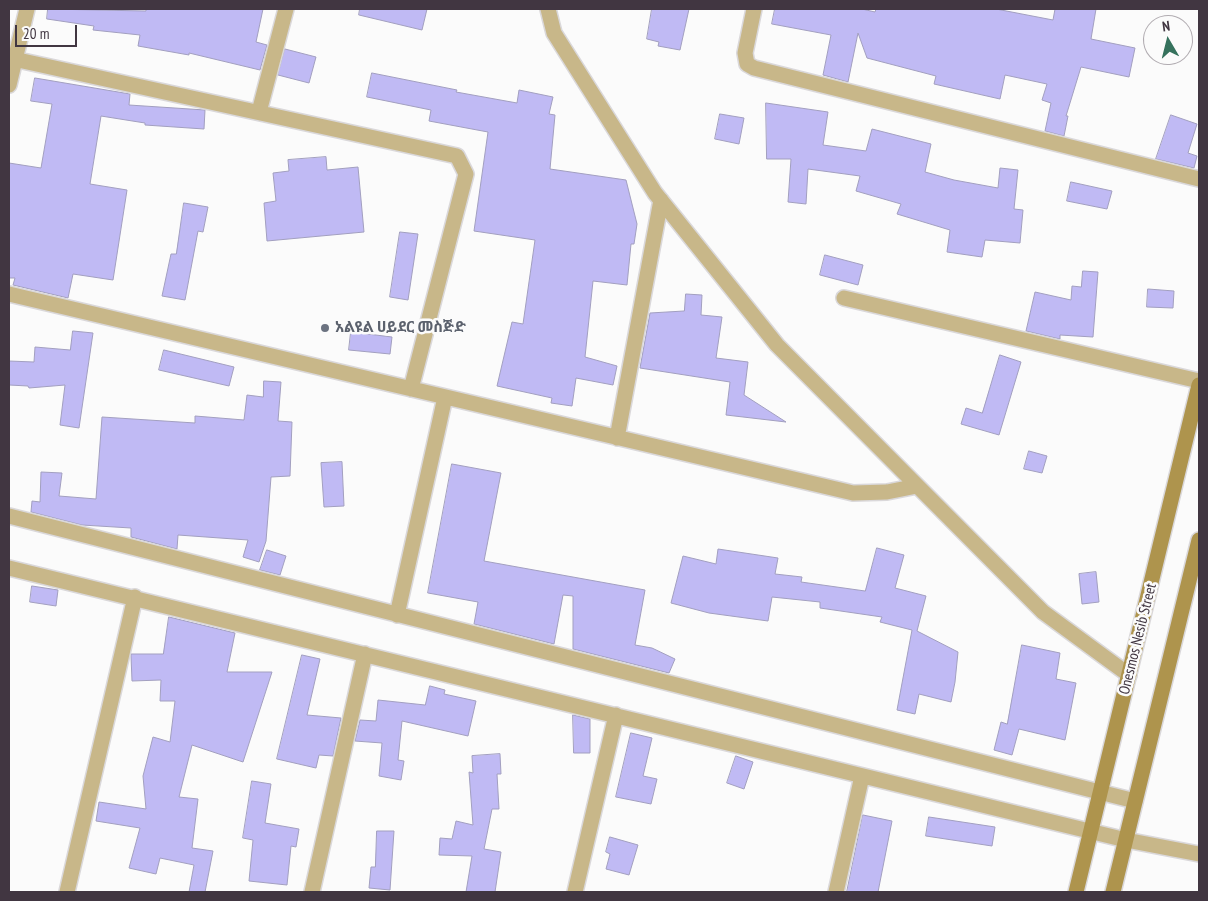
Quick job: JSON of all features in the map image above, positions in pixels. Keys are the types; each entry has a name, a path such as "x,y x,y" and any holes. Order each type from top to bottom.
{"street":[{"path":"9,85 12,59 27,9"},
{"path":"259,112 286,9"},
{"path":"548,9 554,33 661,200 777,345 1043,612 1129,675"},
{"path":"754,9 745,53 747,64 754,68 1199,180"},
{"path":"12,59 452,153 461,161 466,174 411,389"},
{"path":"617,438 661,200"},
{"path":"9,294 853,493 887,492 917,486"},
{"path":"844,298 1199,381"},
{"name":"Onesmos Nesib Street","path":"1076,892 1199,386"},
{"path":"397,615 445,397"},
{"path":"9,516 1135,801"},
{"path":"1113,892 1196,567 1199,540"},
{"path":"9,568 1126,840 1199,854"},
{"path":"67,892 134,597"},
{"path":"312,892 365,654"},
{"path":"575,892 616,715"},
{"path":"836,892 862,776"}],"building":[{"path":"48,9 146,11 146,9 263,9 256,42 267,45 260,70 189,53 189,55 138,46 140,35 93,30 94,26 47,19"},
{"path":"360,9 427,9 422,30 359,15"},
{"path":"652,9 689,9 680,50 658,46 659,42 647,39"},
{"path":"775,9 862,9 875,12 876,9 996,9 1053,20 1055,9 1096,9 1091,39 1135,48 1129,77 1081,67 1066,116 1068,116 1064,136 1045,131 1051,103 1042,100 1047,84 1005,75 1000,99 934,84 936,76 867,58 858,33 848,82 823,75 831,35 772,24"},
{"path":"285,49 316,57 309,83 278,75"},
{"path":"372,73 457,90 456,92 517,103 519,90 553,97 549,114 555,115 550,169 626,180 637,224 634,244 631,244 627,285 593,281 585,357 617,366 613,385 576,378 572,406 551,403 552,398 497,386 512,322 523,324 535,240 474,231 488,132 429,121 431,110 367,97"},
{"path":"35,78 130,94 129,105 205,110 204,129 145,125 145,123 101,116 90,184 127,190 113,280 73,274 68,298 13,285 15,278 9,278 9,163 41,168 52,104 31,101"},
{"path":"766,103 828,112 823,145 866,151 872,129 931,144 925,172 954,180 998,188 1000,168 1018,170 1014,209 1023,210 1020,243 985,240 982,257 947,252 950,230 897,214 901,204 856,191 860,176 808,169 806,204 788,202 791,159 767,159"},
{"path":"720,114 744,118 739,144 715,139"},
{"path":"1171,115 1197,124 1188,153 1197,156 1194,168 1156,159"},
{"path":"326,157 327,170 358,167 364,232 267,241 264,203 276,201 273,173 289,171 288,160"},
{"path":"1071,182 1112,191 1107,209 1067,201"},
{"path":"184,203 208,207 203,232 198,231 185,300 162,296 171,254 176,254"},
{"path":"400,232 418,234 408,300 390,297"},
{"path":"825,255 863,265 858,285 820,275"},
{"path":"1083,271 1098,272 1093,337 1060,335 1060,339 1026,331 1035,292 1071,300 1072,286 1081,287"},
{"path":"1148,289 1174,291 1173,308 1147,307"},
{"path":"686,294 702,295 701,315 722,317 716,358 748,362 744,395 786,422 726,415 730,382 640,368 650,313 684,311"},
{"path":"73,331 93,333 79,428 60,425 65,385 29,388 28,386 9,385 9,361 34,362 35,347 70,350"},
{"path":"351,332 392,337 390,354 349,350"},
{"path":"164,350 234,367 229,386 159,370"},
{"path":"1000,355 1021,362 999,435 961,424 966,408 982,413"},
{"path":"264,381 281,382 278,421 292,422 290,476 271,477 266,541 259,562 243,557 248,540 178,535 177,549 131,537 131,528 82,525 31,512 32,501 40,502 41,472 62,473 59,496 96,499 102,417 195,423 195,416 244,420 247,395 263,397"},
{"path":"1029,451 1047,456 1042,473 1024,469"},
{"path":"342,462 344,506 324,507 321,463"},
{"path":"452,464 501,473 484,561 645,590 635,645 652,648 675,659 669,673 573,649 573,596 563,595 554,644 474,624 478,602 428,593"},
{"path":"877,548 904,555 895,588 926,596 917,631 958,652 951,702 919,694 915,714 897,710 912,630 880,622 882,617 820,608 820,602 772,597 768,621 709,613 671,603 683,556 716,564 718,549 778,558 775,574 802,577 801,582 865,591"},
{"path":"267,550 286,556 280,575 260,570"},
{"path":"1096,572 1099,602 1082,604 1079,574"},
{"path":"32,586 58,590 56,606 30,602"},
{"path":"169,617 235,633 227,672 272,672 243,762 192,745 179,797 198,799 192,848 213,851 205,892 189,892 194,865 160,858 156,874 129,868 140,828 96,821 99,802 146,809 143,776 153,737 170,742 175,701 160,701 161,680 132,681 131,656 131,654 163,654"},
{"path":"1022,645 1060,653 1056,679 1076,683 1065,740 1019,729 1012,755 994,750 1001,722 1007,724"},
{"path":"302,655 320,659 307,715 341,718 333,756 319,755 316,768 277,759"},
{"path":"430,686 445,690 444,694 476,701 468,736 402,721 398,760 404,761 401,780 379,776 382,743 355,741 360,720 376,721 378,700 425,705"},
{"path":"573,715 590,719 590,753 574,753"},
{"path":"631,733 652,738 643,776 657,779 651,804 616,797"},
{"path":"500,754 501,774 497,774 499,809 492,809 484,849 501,852 495,892 466,892 472,856 439,855 440,838 452,839 456,821 473,825 469,772 473,773 472,756"},
{"path":"736,756 753,762 744,789 727,783"},
{"path":"252,781 271,784 265,823 299,829 296,847 291,846 287,885 249,881 253,840 243,838"},
{"path":"863,815 892,821 878,892 847,892"},
{"path":"929,817 995,827 992,846 926,836"},
{"path":"377,831 394,831 390,890 369,888 371,867 375,867"},
{"path":"610,837 638,845 629,875 606,869 610,854 606,852"}],"place":[{"name":"አልዩል ሀይደር መስጅድ","path":"325,328"}]}
